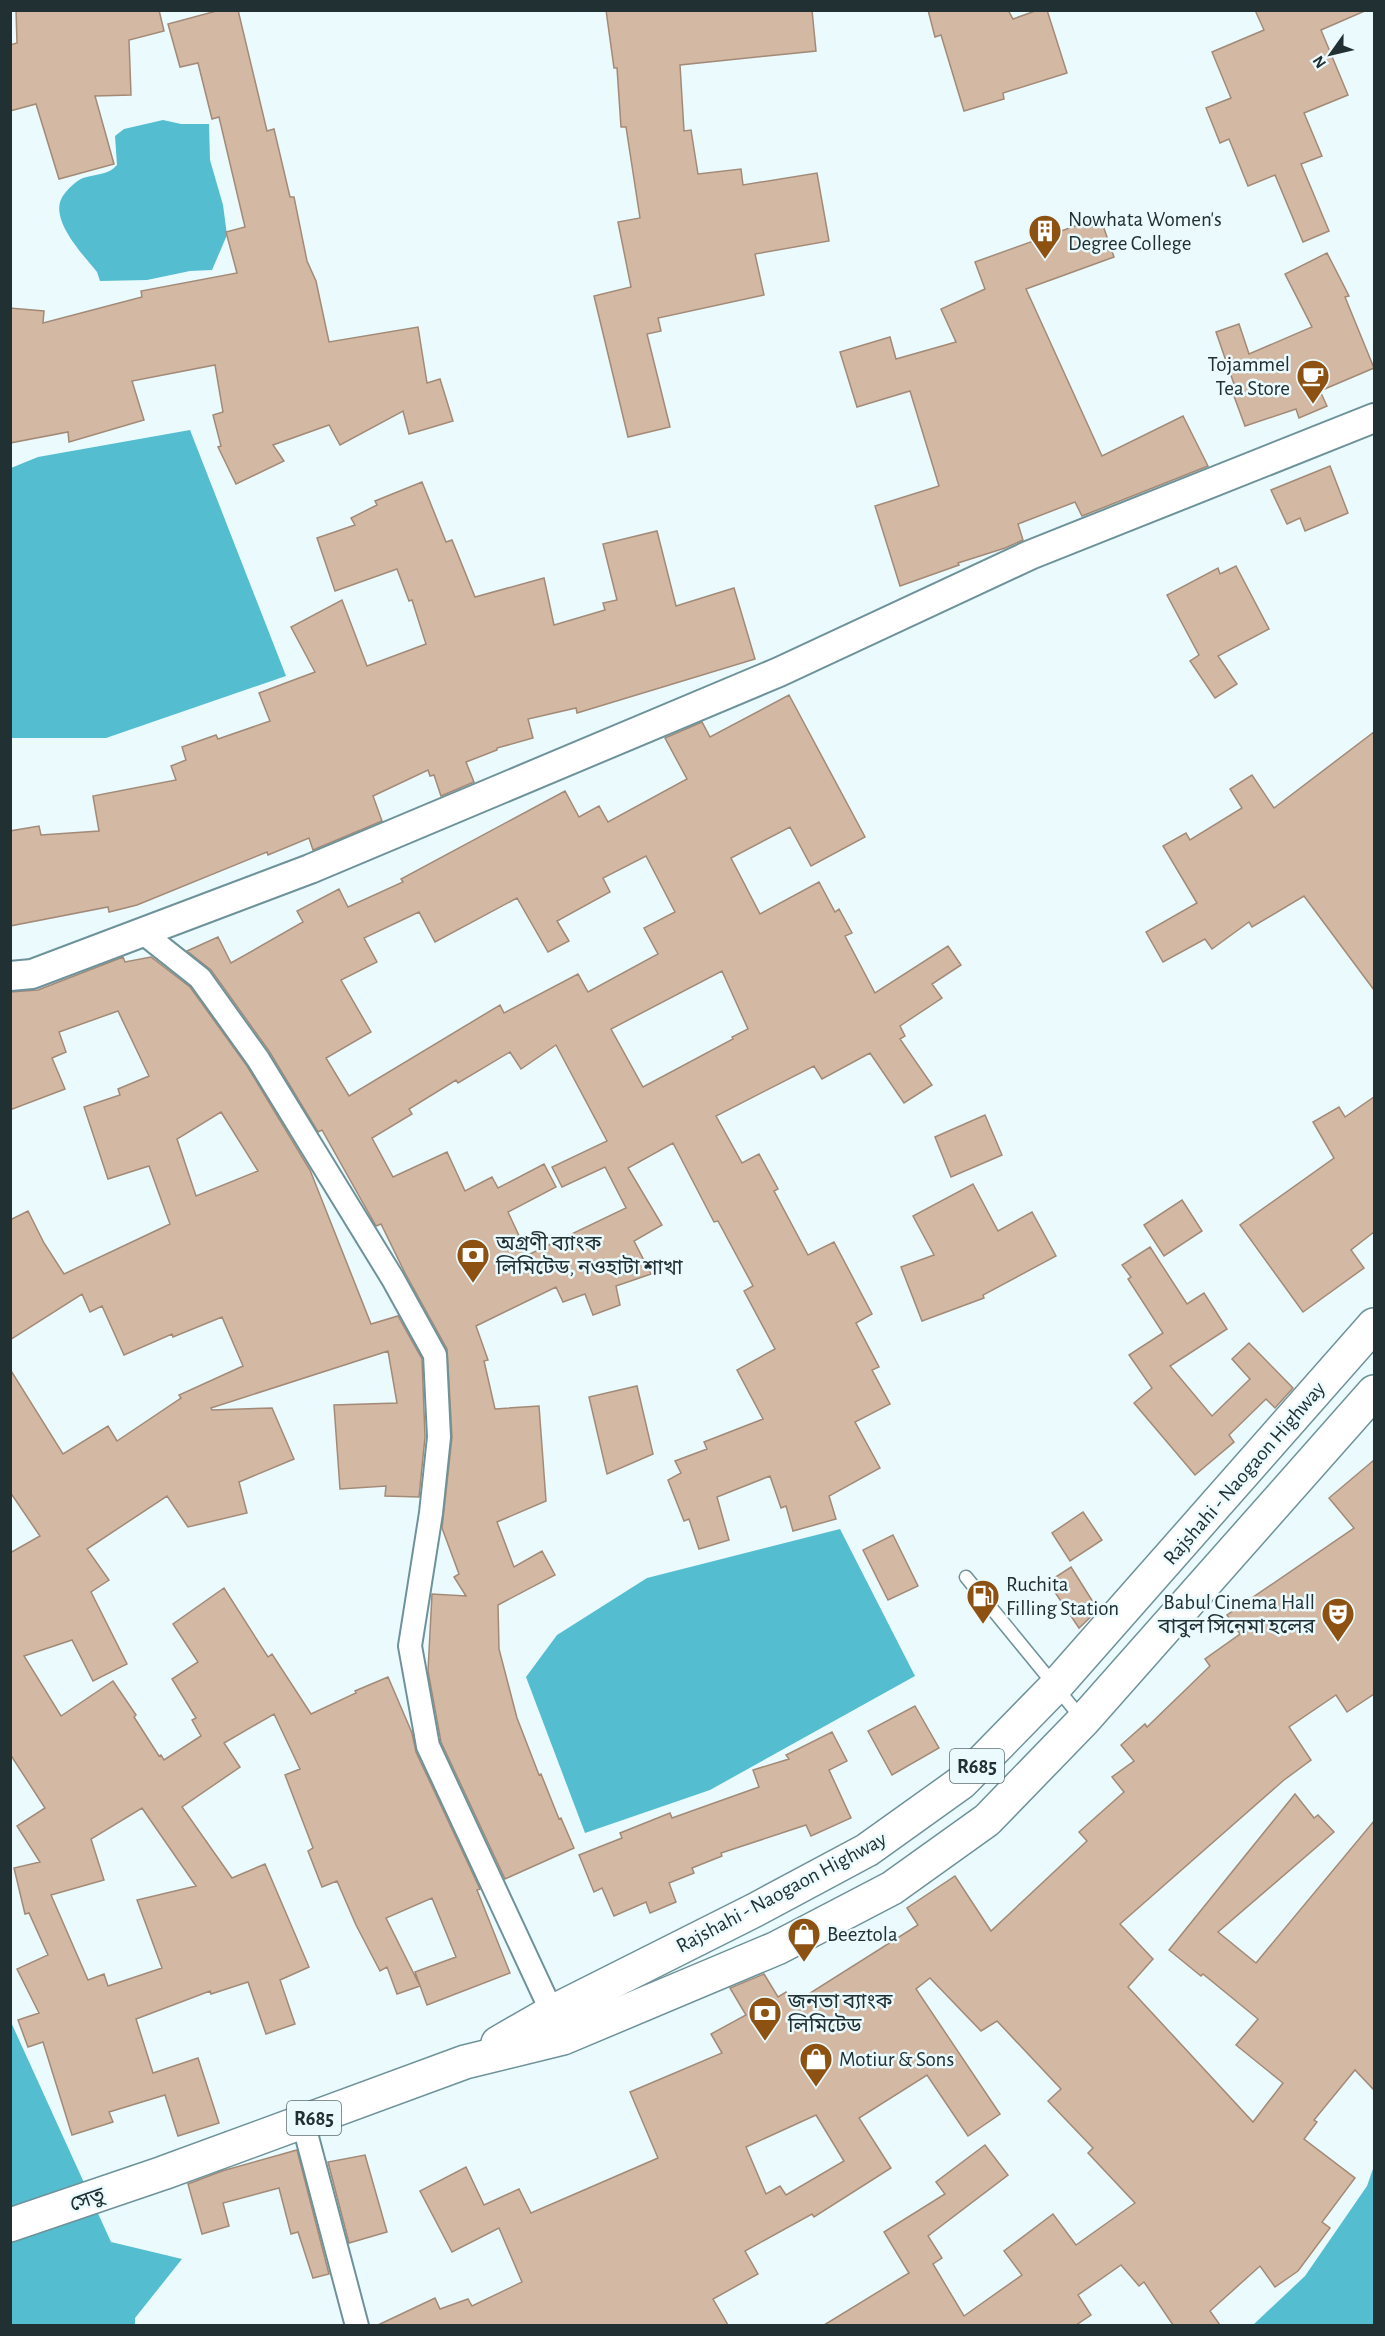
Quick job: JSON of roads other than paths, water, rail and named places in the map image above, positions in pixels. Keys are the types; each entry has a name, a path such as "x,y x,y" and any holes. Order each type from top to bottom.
{"main road":[{"name":"Rajshahi - Naogaon Highway","path":"557,2025 755,1910 867,1850 962,1782 1055,1687 1374,1325"},
{"name":"Rajshahi - Naogaon Highway","path":"163,2173 465,2062 557,2025 777,1948 892,1888 987,1820 1083,1721 1374,1392"},
{"name":"সেতু","path":"10,2225 163,2173"}],"street":[{"path":"10,976 33,974 310,869 779,672 1030,555 1374,418"},
{"path":"142,932 200,978 258,1059 393,1280 435,1355 440,1437 431,1513 410,1646 428,1746 557,2025"},
{"path":"303,2122 357,2325"}],"lane":[{"path":"966,1577 1083,1721"}],"water":[{"path":"163,120 181,124 209,124 210,160 223,205 227,235 212,270 190,271 147,280 100,281 97,272 75,245 62,223 59,212 60,202 71,186 78,181 106,172 117,165 115,136 124,129"},
{"path":"190,430 286,676 106,738 11,738 11,468 38,457"},
{"path":"840,1529 915,1676 710,1790 585,1833 526,1677 557,1635 647,1578"},
{"path":"10,2020 111,2242 182,2259 135,2318 135,2325 11,2325"},
{"path":"1374,2166 1374,2325 1253,2325 1305,2276 1367,2186"}],"place":[{"name":"Nowhata Women's Degree College","path":"1045,260"},
{"name":"Tojammel Tea Store","path":"1313,405"},
{"name":"অগ্রণী ব্যাংক লিমিটেড, নওহাটা শাখা","path":"473,1284"},
{"name":"Ruchita Filling Station","path":"983,1625"},
{"name":"Babul Cinema Hall বাবুল সিনেমা হলের","path":"1338,1643"},
{"name":"Beeztola","path":"804,1963"},
{"name":"জনতা ব্যাংক লিমিটেড","path":"765,2042"},
{"name":"Motiur & Sons","path":"816,2088"}]}
